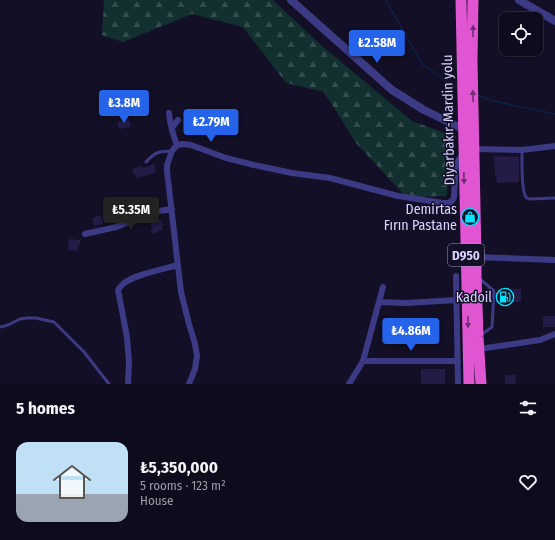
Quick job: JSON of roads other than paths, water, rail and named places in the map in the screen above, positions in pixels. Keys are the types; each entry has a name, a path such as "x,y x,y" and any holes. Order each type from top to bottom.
{"highway":[{"name":"Diyarbakır-Mardin yolu","path":"461,0 467,60 467,128 464,155 469,384"},
{"name":"Diyarbakır-Mardin yolu","path":"467,60 473,0"},
{"path":"467,128 474,149 478,343 481,384"}],"street":[{"path":"291,0 392,90 424,110 467,128"},
{"path":"519,0 555,21"},
{"path":"169,113 177,145"},
{"path":"172,128 178,120"},
{"path":"189,384 195,369 197,356 196,344 181,292 167,171 167,165 172,151 177,145 191,145 226,158 254,166 330,178 398,196 442,204 450,203 453,200 456,164 464,155"},
{"path":"474,149 522,150 555,146"},
{"path":"85,234 116,227 153,213 172,209"},
{"path":"476,257 555,260"},
{"path":"128,384 129,362 127,337 118,290 122,284 142,274 178,265"},
{"path":"456,276 458,384"},
{"path":"349,384 363,361 383,287"},
{"path":"379,302 406,303 457,300"},
{"path":"478,343 540,340 555,334"},
{"path":"363,361 458,361"}],"lane":[{"path":"522,150 522,175 526,197 528,199 555,198"},
{"path":"146,162 154,154 162,151 172,151"},
{"path":"476,275 494,291 492,327 478,343"},
{"path":"0,327 27,318 36,318 54,322 84,352 109,384"}],"waterway":[{"path":"386,0 422,64 459,89"},
{"path":"478,95 493,101 555,114"}],"place":[{"name":"Demirtas Fırın Pastane","path":"470,217"},
{"name":"Kadoil","path":"505,297"}]}
